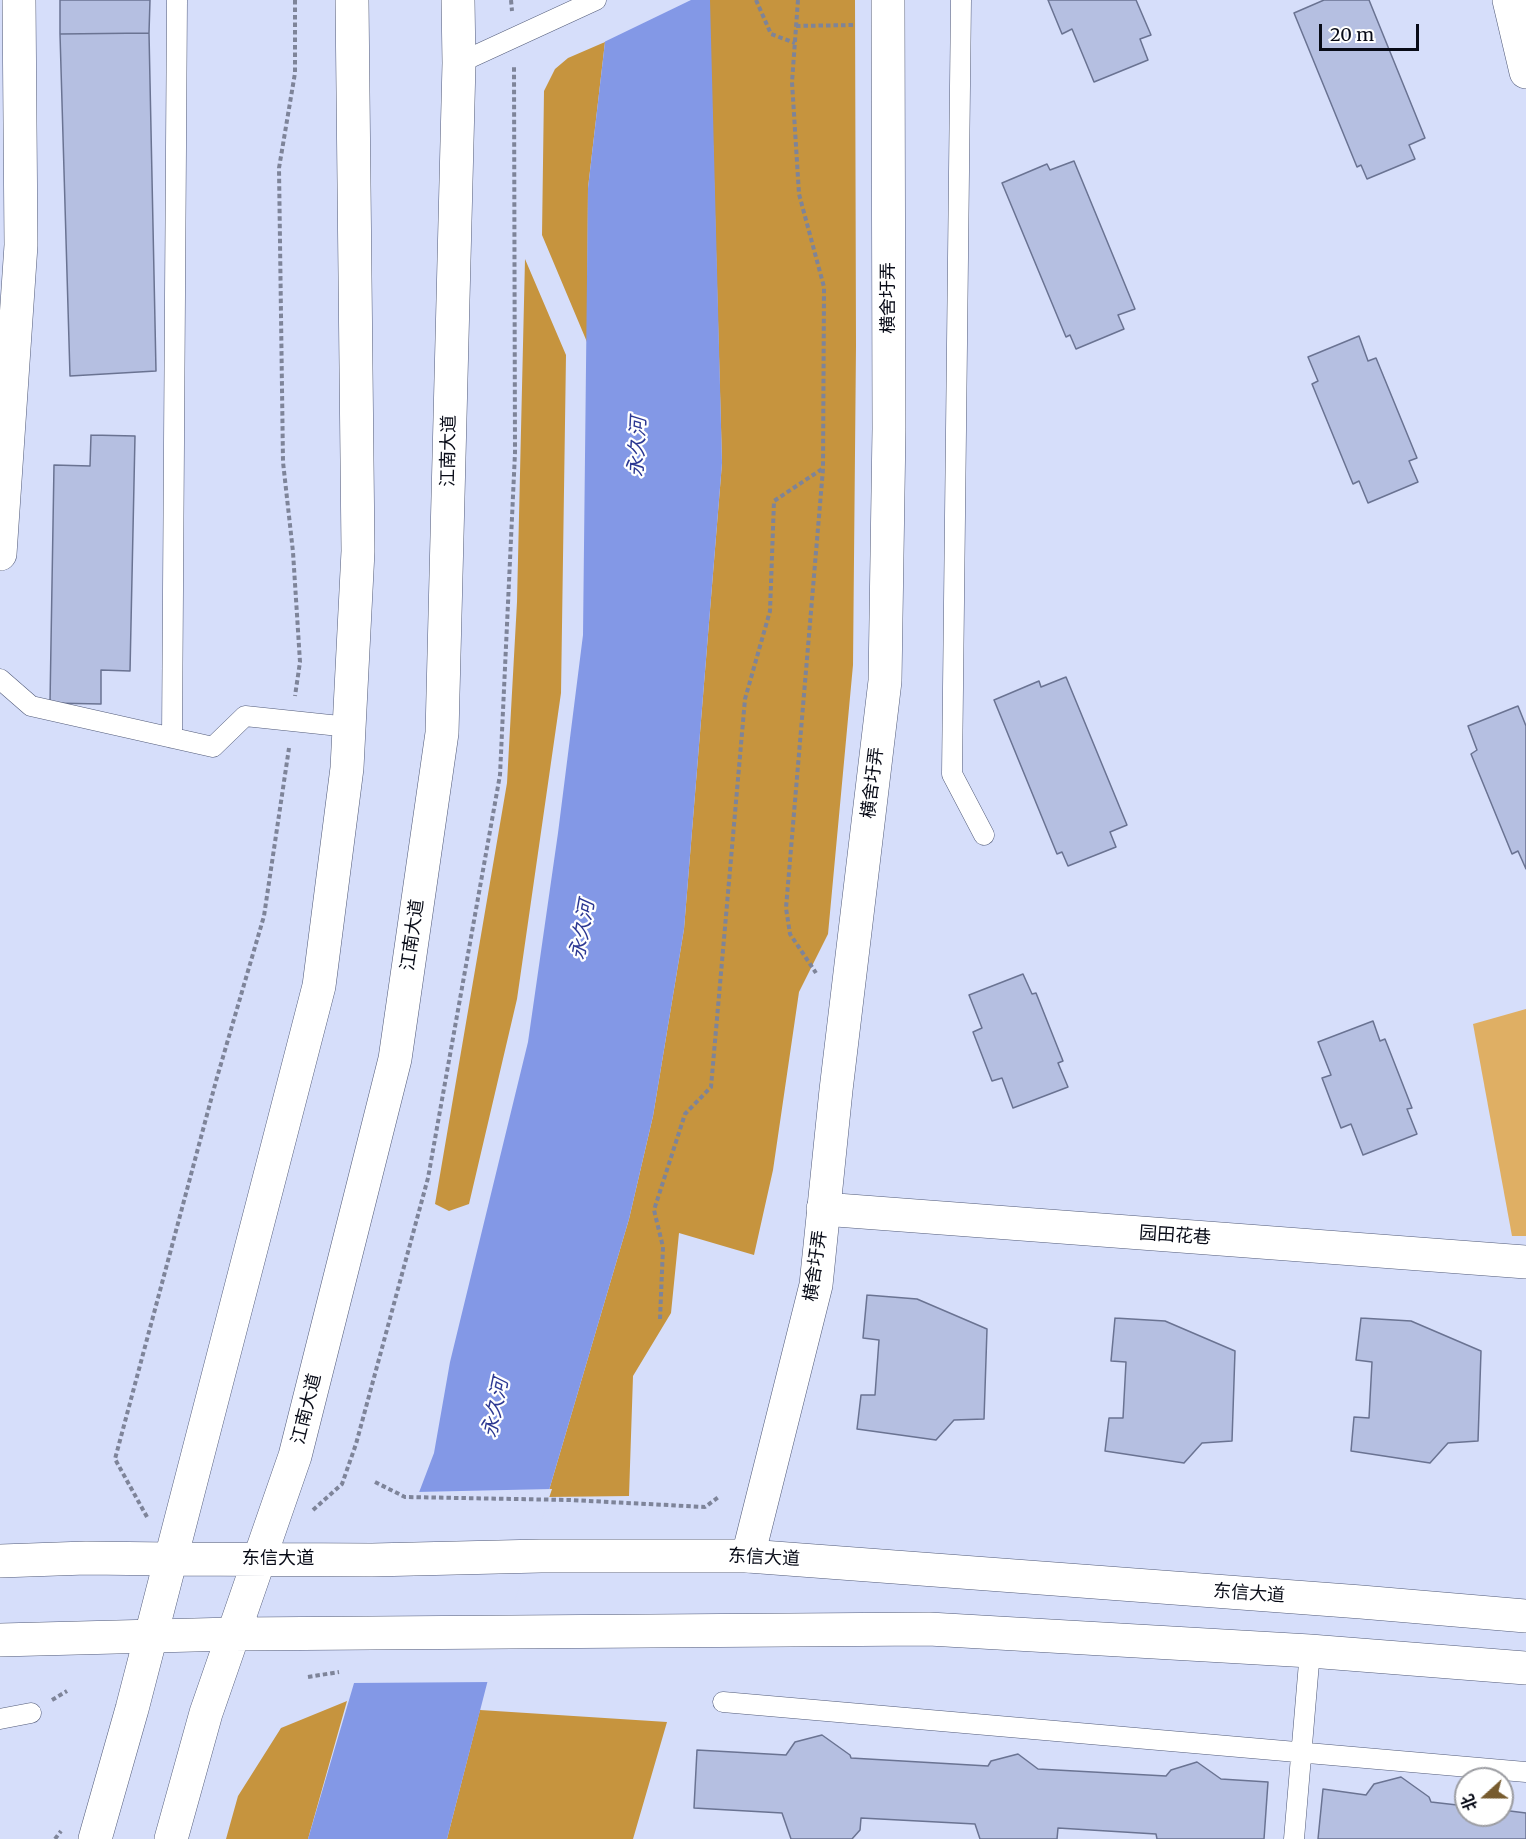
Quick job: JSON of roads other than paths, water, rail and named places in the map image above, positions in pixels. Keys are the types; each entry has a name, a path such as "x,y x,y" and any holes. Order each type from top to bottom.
{"main road":[{"path":"0,554 21,245 19,0"},
{"path":"95,1839 151,1635 319,986 347,768 358,551 352,0"},
{"name":"江南大道","path":"171,1839 206,1713 295,1456 395,1059 442,733 459,63 458,0"},
{"name":"横舍圩弄","path":"748,1556 816,1285 885,681 889,429 888,0"},
{"path":"1509,0 1526,72"},
{"name":"园田花巷","path":"824,1209 1526,1262"},
{"name":"东信大道","path":"0,1561 87,1558 372,1560 541,1556 748,1556 1526,1616"},
{"path":"0,1640 358,1632 518,1633 929,1629 1310,1651 1526,1668"}],"lane":[{"path":"172,738 177,0"},
{"path":"459,63 596,0"},
{"path":"961,0 952,774 984,835"},
{"path":"0,679 31,706 213,747 245,716 349,727"},
{"path":"1293,1839 1310,1651"},
{"path":"723,1702 1526,1772"},
{"path":"0,1719 31,1713"}],"water":[{"name":"永久河","path":"603,0 710,0 722,463 684,929 653,1116 629,1219 547,1497 491,1668 447,1839 308,1839 380,1595 434,1453 450,1362 528,1042 583,635 588,188 605,42"}]}
